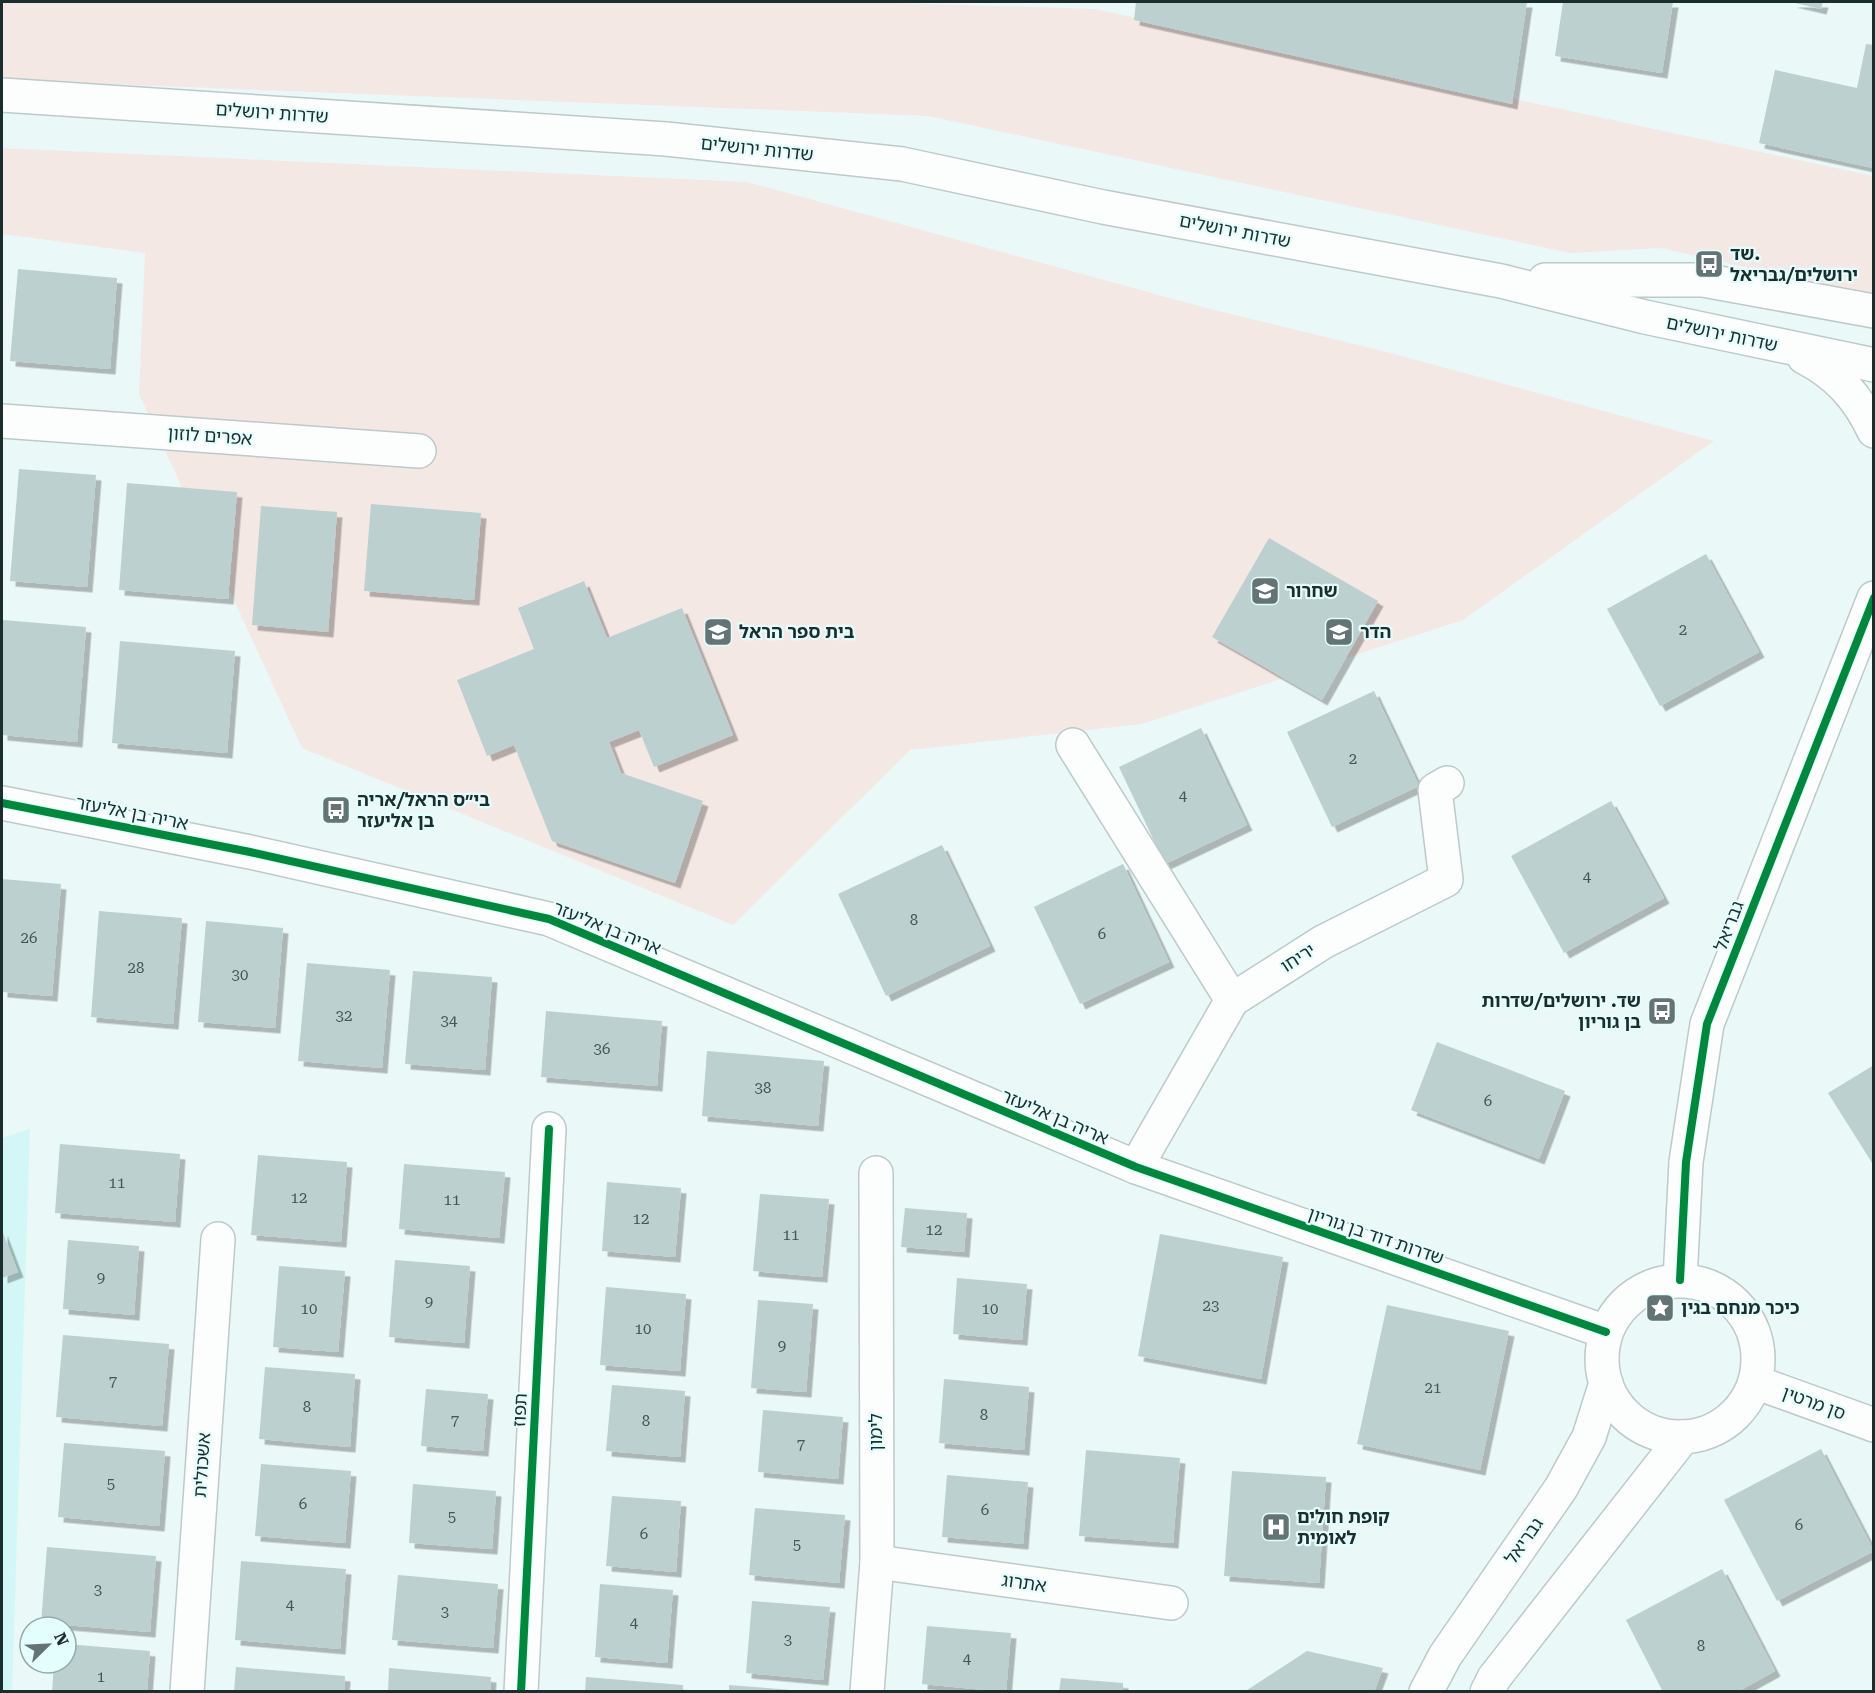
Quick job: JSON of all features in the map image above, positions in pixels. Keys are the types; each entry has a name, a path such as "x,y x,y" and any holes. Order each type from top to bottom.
{"street":[{"name":"שדרות ירושלים","path":"2,95 666,139 902,164 1103,207 1501,281 1644,317 1874,365"},
{"name":"שדרות ירושלים","path":"1501,281 1703,280 1874,311"},
{"path":"1789,349 1822,366 1840,380 1857,399 1874,431"},
{"name":"אפרים לוזון","path":"2,421 419,451"},
{"name":"גבריאל","path":"1680,1280 1686,1162 1707,1024 1874,598"},
{"path":"1073,746 1232,1000"},
{"name":"יריחו","path":"1136,1167 1232,1000 1323,942 1446,880 1435,790 1446,783"},
{"name":"אריה בן אליעזר","path":"2,803 250,852 549,919 1136,1167"},
{"name":"תפוז","path":"521,1692 549,1130"},
{"name":"שדרות דוד בן גוריון","path":"1136,1167 1606,1332"},
{"name":"לימון","path":"867,1692 877,1562 876,1173"},
{"name":"אשכולית","path":"187,1692 218,1239"},
{"path":"1680,1280 1701,1283 1720,1291 1736,1305 1748,1321 1756,1340 1758,1361 1755,1382 1747,1400 1735,1415 1702,1435 1683,1437 1658,1434 1636,1423 1618,1406 1606,1383 1602,1358 1606,1332 1618,1311 1635,1295 1657,1284 1680,1280"},
{"name":"סן מרטין","path":"1755,1382 1874,1425"},
{"name":"גבריאל","path":"1426,1692 1445,1656 1561,1488 1589,1437 1606,1383"},
{"path":"1487,1692 1494,1678 1683,1437"},
{"name":"אתרוג","path":"877,1562 1171,1603"}],"shaded area":[{"path":"2,2 863,2 1095,9 1873,176 1873,296 1661,248 1570,253 928,116 2,80"},
{"path":"2,148 747,182 1206,308 1387,352 1714,441 1463,620 1142,724 910,750 733,925 302,748 139,394 145,253 2,234"},
{"path":"30,1129 12,1692 2,1691 2,1138"}],"building":[{"path":"1136,2 1527,2 1512,104 1134,20"},
{"path":"1563,2 1673,2 1662,73 1555,56"},
{"path":"1791,2 1823,2 1821,9"},
{"path":"1866,44 1874,45 1873,168 1759,143 1775,70 1857,88"},
{"path":"18,269 117,278 110,369 10,361"},
{"path":"19,469 96,475 87,587 10,581"},
{"path":"127,483 237,492 228,599 119,590"},
{"path":"371,504 481,513 474,600 364,591"},
{"path":"261,506 337,512 328,632 252,625"},
{"path":"1269,538 1378,601 1322,700 1212,637"},
{"path":"1706,554 1759,652 1660,706 1607,609"},
{"path":"584,581 607,638 682,608 733,735 654,767 639,730 609,742 621,773 703,801 675,883 552,841 514,745 487,756 457,680 534,649 518,608"},
{"path":"3,620 86,627 77,742 2,735"},
{"path":"120,641 235,651 227,753 112,743"},
{"path":"1374,691 1419,786 1332,827 1287,732"},
{"path":"1201,728 1247,825 1165,864 1119,767"},
{"path":"1611,801 1664,898 1564,953 1511,856"},
{"path":"942,845 990,946 886,996 838,894"},
{"path":"1123,864 1169,962 1080,1004 1034,907"},
{"path":"2,879 61,884 52,996 2,992"},
{"path":"99,911 182,918 173,1024 91,1017"},
{"path":"206,921 283,928 275,1028 198,1022"},
{"path":"307,963 390,970 382,1068 298,1061"},
{"path":"413,971 492,977 485,1070 405,1064"},
{"path":"546,1011 662,1021 657,1086 541,1077"},
{"path":"1437,1042 1565,1091 1539,1159 1411,1110"},
{"path":"707,1051 824,1061 818,1126 702,1116"},
{"path":"1874,1065 1874,1166 1828,1093"},
{"path":"60,1144 180,1154 175,1222 55,1213"},
{"path":"258,1155 347,1162 341,1242 251,1235"},
{"path":"404,1164 505,1172 499,1238 399,1229"},
{"path":"607,1182 681,1188 675,1257 602,1251"},
{"path":"760,1194 829,1199 822,1277 753,1271"},
{"path":"905,1208 967,1213 964,1252 901,1247"},
{"path":"2,1230 18,1272 2,1278"},
{"path":"1160,1234 1283,1257 1261,1379 1138,1356"},
{"path":"68,1240 139,1246 134,1315 63,1309"},
{"path":"395,1260 470,1266 464,1343 389,1337"},
{"path":"279,1266 345,1271 338,1352 273,1347"},
{"path":"957,1278 1027,1284 1022,1340 953,1334"},
{"path":"606,1287 686,1294 680,1371 600,1365"},
{"path":"758,1300 813,1304 806,1392 751,1388"},
{"path":"1387,1305 1509,1331 1480,1470 1357,1444"},
{"path":"63,1335 169,1344 162,1426 56,1417"},
{"path":"265,1367 355,1374 350,1447 259,1439"},
{"path":"944,1379 1029,1387 1024,1450 939,1443"},
{"path":"612,1385 685,1391 680,1457 606,1451"},
{"path":"426,1389 488,1394 483,1451 421,1446"},
{"path":"763,1410 843,1417 838,1479 758,1472"},
{"path":"64,1443 165,1451 159,1526 58,1517"},
{"path":"1821,1449 1874,1551 1777,1601 1724,1500"},
{"path":"1086,1450 1180,1458 1173,1543 1079,1536"},
{"path":"261,1464 351,1471 345,1543 255,1536"},
{"name":"קופת חולים לאומית","path":"1232,1471 1326,1477 1319,1583 1224,1576"},
{"path":"947,1475 1028,1482 1023,1544 942,1537"},
{"path":"413,1484 496,1491 492,1549 409,1543"},
{"path":"612,1496 681,1501 676,1572 606,1566"},
{"path":"755,1508 845,1515 839,1583 749,1575"},
{"path":"47,1547 156,1556 150,1632 78,1626 78,1615 42,1615"},
{"path":"241,1561 346,1569 340,1649 235,1640"},
{"path":"1722,1569 1775,1671 1737,1692 1663,1692 1626,1620"},
{"path":"398,1575 498,1584 493,1648 392,1640"},
{"path":"600,1584 673,1590 667,1663 595,1657"},
{"path":"752,1601 830,1607 823,1680 746,1673"},
{"path":"927,1626 1011,1633 1006,1692 922,1684"},
{"path":"78,1645 150,1651 147,1692 52,1692 53,1675 78,1675"},
{"path":"1307,1651 1383,1668 1374,1692 1244,1692"},
{"path":"236,1667 345,1676 344,1692 234,1692"},
{"path":"389,1668 491,1677 490,1692 388,1692"},
{"path":"586,1677 683,1685 683,1692 585,1692"},
{"path":"1061,1678 1123,1683 1123,1692 1059,1692"},
{"path":"729,1685 791,1690 791,1692 729,1692"}],"cycle path":[{"path":"1680,1280 1686,1162 1707,1024 1874,598"},
{"path":"2,803 250,852 549,919 1136,1167 1606,1332"},
{"path":"521,1692 549,1129"}],"place":[{"name":"שד. ירושלים/גבריאל","path":"1709,264"},
{"name":"שחרור","path":"1265,591"},
{"name":"בית ספר הראל","path":"718,632"},
{"name":"הדר","path":"1339,632"},
{"name":"בי״ס הראל/אריה בן אליעזר","path":"336,810"},
{"name":"שד. ירושלים/שדרות בן גוריון","path":"1662,1011"},
{"name":"כיכר מנחם בגין","path":"1660,1308"},
{"name":"קופת חולים לאומית","path":"1276,1527"}]}
